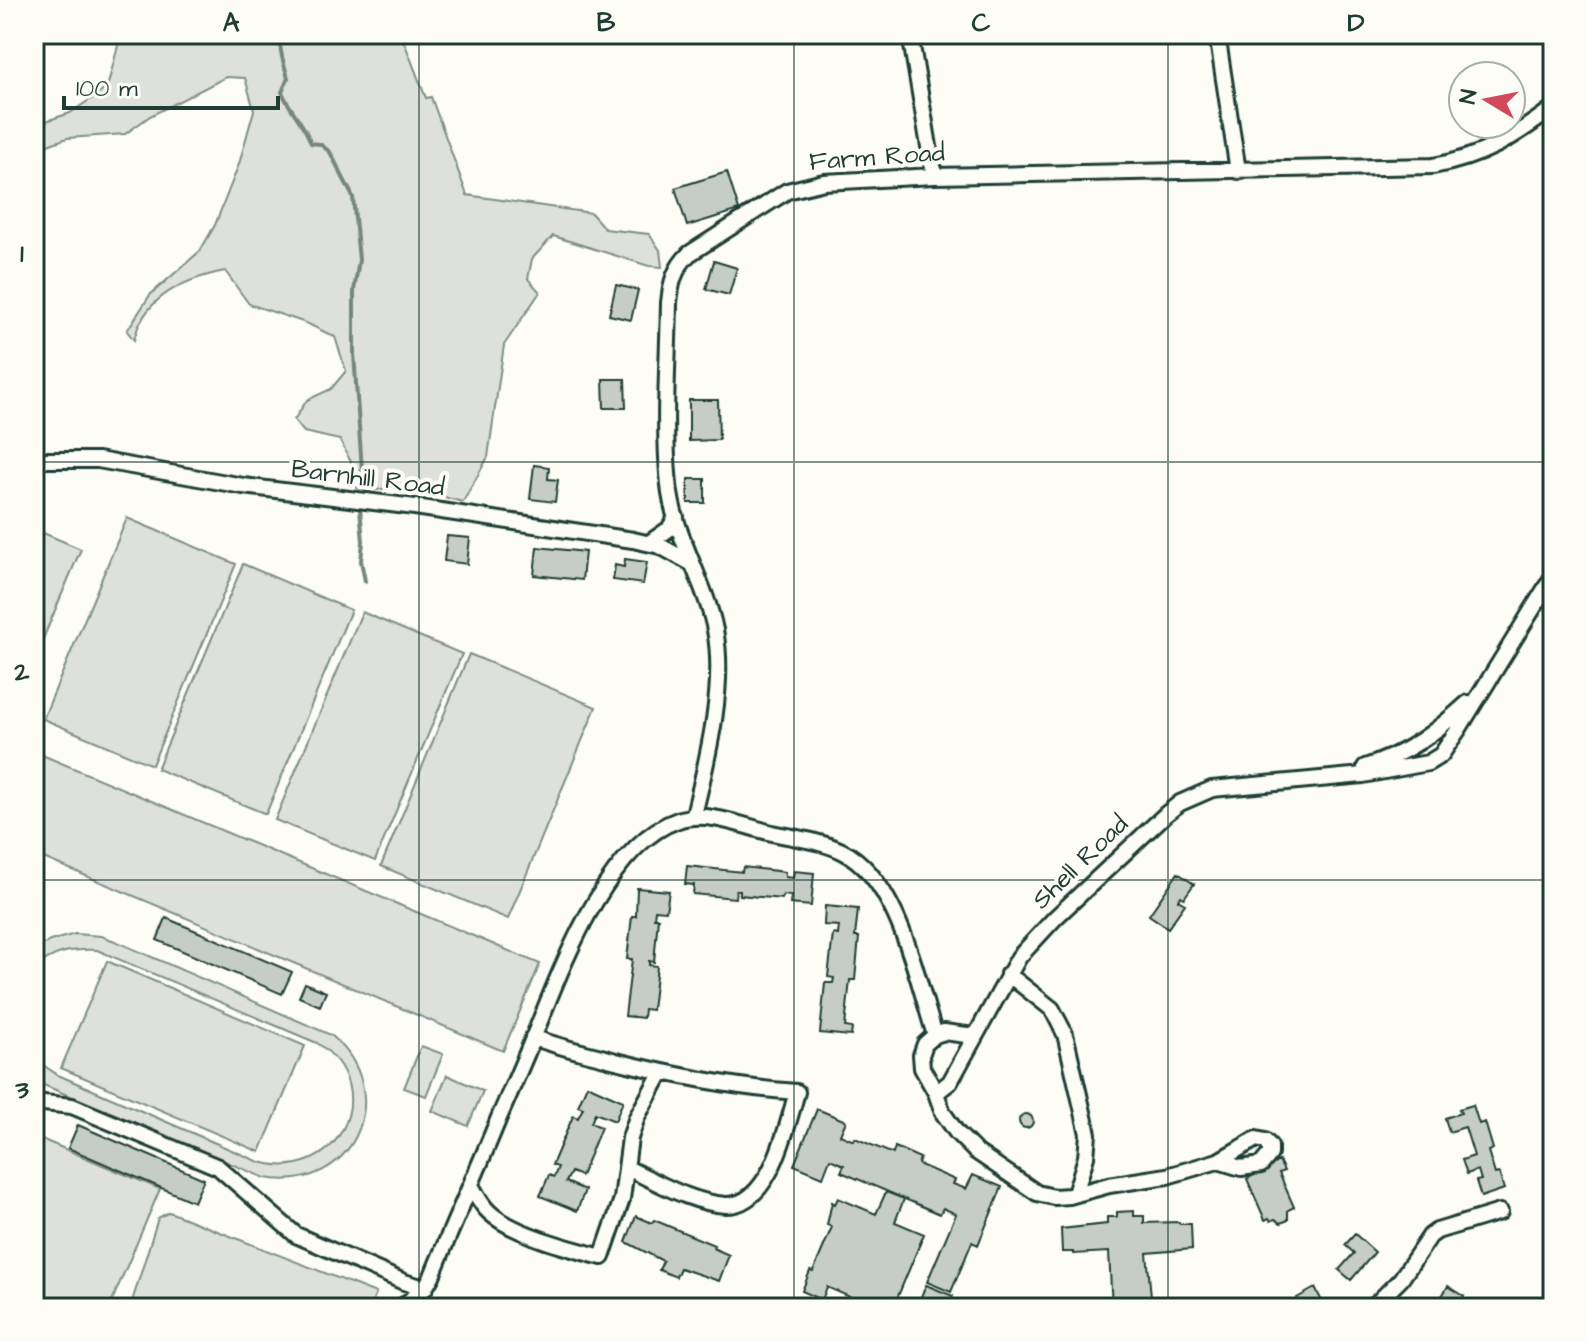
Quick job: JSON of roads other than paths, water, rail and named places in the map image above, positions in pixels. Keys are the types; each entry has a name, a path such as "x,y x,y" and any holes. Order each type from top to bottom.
{"street":[{"path":"910,34 934,176"},
{"path":"1217,34 1238,171"},
{"name":"Farm Road","path":"694,815 709,747 718,662 715,631 676,517 669,485 669,303 678,265 689,254 773,199 798,187 824,182 934,176 1374,168 1449,163 1503,144 1553,108"},
{"name":"Barnhill Road","path":"34,460 98,460 243,486 415,507 649,543 672,551 691,563"},
{"path":"649,543 669,529 676,517"},
{"name":"Shell Road","path":"936,1093 950,1082 1008,974 1046,927 1180,803 1212,789 1363,775 1428,763 1441,755 1553,576"},
{"name":"Shell Road","path":"1334,777 1406,752 1434,734 1481,691"},
{"path":"401,1308 425,1288 582,924 624,862 659,830 676,820 694,815 812,842 843,852 866,868 880,884 893,908 935,1035"},
{"path":"1008,974 1052,1009 1065,1034 1088,1134 1086,1157 1075,1194"},
{"path":"974,1036 954,1033 935,1035 925,1044 921,1055 922,1068 943,1113 957,1133 975,1151 1037,1193 1054,1197 1075,1194 1167,1176 1218,1161"},
{"path":"533,1037 661,1073 726,1085 797,1092 771,1170 751,1196 740,1202 728,1205 713,1203 627,1168"},
{"path":"471,1185 488,1211 499,1220 560,1246 602,1257 622,1199 630,1138 637,1117 661,1073"},
{"path":"34,1102 72,1106 218,1167 296,1235 404,1282 425,1288"},
{"path":"1372,1308 1401,1279 1430,1236 1437,1231 1500,1212"}],"waterway":[{"path":"278,34 288,78 282,92 311,143 320,144 330,152 353,197 359,260 354,291 354,354 363,485"},
{"path":"360,508 361,561 365,581"}]}
